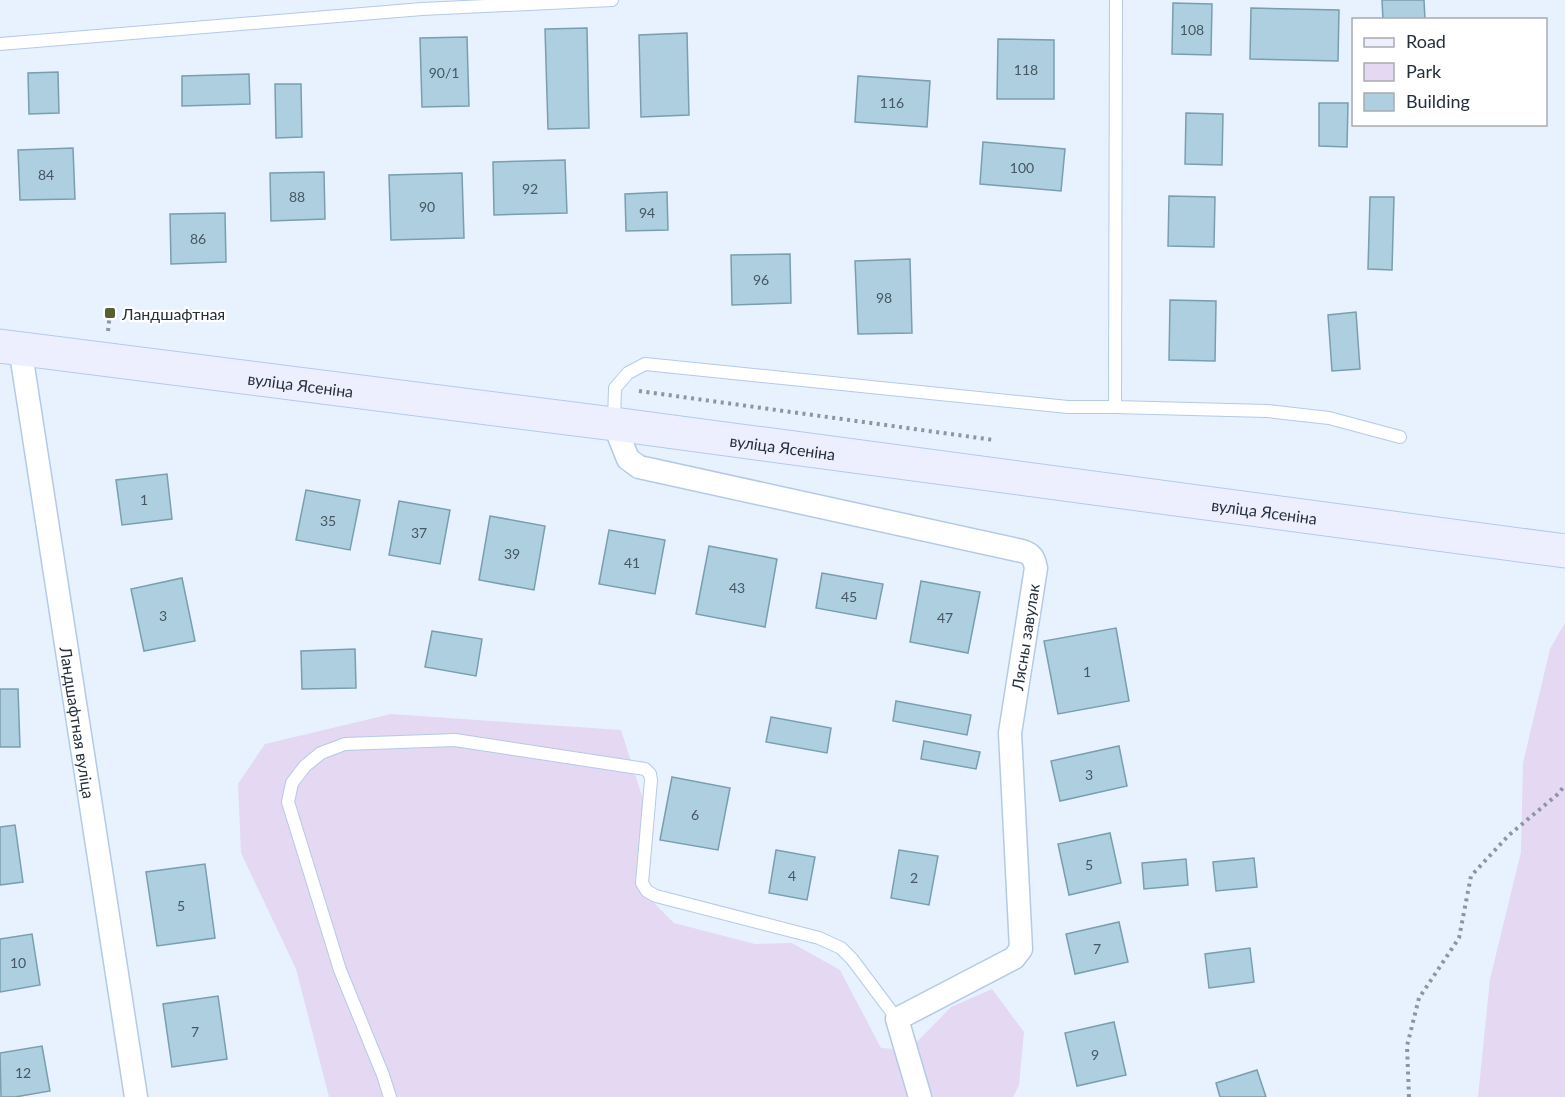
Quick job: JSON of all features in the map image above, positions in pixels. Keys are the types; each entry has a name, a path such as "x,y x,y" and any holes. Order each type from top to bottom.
{"street":[{"name":"вуліца Ясеніна","path":"10,347 614,424 1565,551"},
{"name":"Ландшафтная вуліца","path":"10,347 136,1097"},
{"name":"Лясны завулак","path":"614,424 628,459 639,467 1022,551 1030,554 1034,559 1036,568 1010,733 1021,948 1014,958 897,1019"},
{"path":"897,1019 921,1097"}],"lane":[{"path":"0,44 422,9 612,0"},
{"path":"1116,0 1116,407"},
{"path":"614,424 615,388 628,374 645,364 1068,407 1278,412 1329,418 1400,437"},
{"path":"390,1097 340,970 288,801 292,783 305,766 321,753 345,744 455,740 645,769 650,774 651,780 642,883 647,891 656,896 819,938 841,948 852,959 897,1019"}],"path":[{"path":"1409,1097 1407,1046 1419,998 1459,938 1471,876 1509,835 1558,794 1565,785"}],"green space":[{"path":"1565,623 1565,1097 1478,1097 1490,979 1521,852 1523,763 1550,649"},
{"path":"391,714 621,730 644,802 635,884 674,923 755,944 792,943 840,970 881,1048 909,1050 951,1007 992,989 1024,1032 1019,1085 1013,1097 329,1097 296,969 241,853 238,784 265,744"}],"building":[{"path":"1382,0 1424,0 1425,18 1383,18"},
{"path":"1173,3 1212,4 1211,55 1172,54"},
{"path":"1251,8 1339,10 1338,61 1250,59"},
{"path":"587,28 589,128 548,129 545,29"},
{"path":"687,33 689,115 641,117 639,35"},
{"path":"467,37 469,106 422,107 420,38"},
{"path":"998,39 1054,40 1054,99 997,99"},
{"path":"58,72 59,113 29,114 28,73"},
{"path":"249,74 250,104 182,106 182,76"},
{"path":"858,76 930,81 927,127 855,122"},
{"path":"275,84 301,84 302,137 276,138"},
{"path":"1319,103 1348,103 1347,147 1319,146"},
{"path":"1186,113 1223,114 1222,165 1185,164"},
{"path":"983,142 1065,149 1061,191 980,184"},
{"path":"73,148 75,199 20,200 18,150"},
{"path":"565,160 567,213 494,215 493,162"},
{"path":"324,172 325,219 271,221 270,173"},
{"path":"462,173 464,238 391,240 389,175"},
{"path":"667,192 668,230 626,231 625,194"},
{"path":"1169,196 1215,197 1214,247 1168,246"},
{"path":"1370,197 1394,197 1392,270 1368,269"},
{"path":"225,213 226,262 171,264 170,214"},
{"path":"790,254 791,303 732,305 731,255"},
{"path":"910,259 912,333 858,334 855,261"},
{"path":"1170,300 1216,301 1215,361 1169,360"},
{"path":"1356,312 1360,369 1332,371 1328,315"},
{"path":"167,474 172,519 122,525 116,480"},
{"path":"306,490 360,500 350,550 296,540"},
{"path":"399,501 450,510 440,564 389,555"},
{"path":"490,516 545,526 534,590 479,580"},
{"path":"609,530 665,540 655,594 599,584"},
{"path":"709,546 777,559 765,627 696,614"},
{"path":"822,573 883,584 876,619 816,608"},
{"path":"182,578 195,641 144,651 131,589"},
{"path":"921,581 980,592 968,653 910,642"},
{"path":"1116,628 1129,701 1058,714 1044,641"},
{"path":"432,631 482,639 476,676 425,667"},
{"path":"355,649 356,688 302,689 301,651"},
{"path":"0,689 18,689 20,747 0,747"},
{"path":"896,701 971,715 967,735 893,721"},
{"path":"771,717 831,728 827,753 766,742"},
{"path":"924,741 980,752 976,769 921,759"},
{"path":"1119,746 1127,786 1060,801 1051,761"},
{"path":"672,777 730,788 718,850 660,840"},
{"path":"15,825 23,882 0,885 0,827"},
{"path":"1110,833 1121,883 1069,895 1058,844"},
{"path":"776,850 815,857 807,900 769,893"},
{"path":"899,850 938,856 929,905 891,898"},
{"path":"1254,858 1257,887 1216,891 1213,862"},
{"path":"1186,859 1188,885 1144,889 1142,863"},
{"path":"205,864 215,938 157,946 146,872"},
{"path":"1119,922 1128,962 1075,974 1066,934"},
{"path":"32,934 40,985 0,992 0,939"},
{"path":"1250,948 1254,982 1209,988 1205,954"},
{"path":"218,996 227,1059 172,1067 163,1004"},
{"path":"1114,1022 1126,1075 1077,1086 1065,1033"},
{"path":"42,1046 50,1091 1,1097 0,1053"},
{"path":"1257,1070 1266,1097 1220,1097 1216,1083"}],"place":[{"name":"Ландшафтная","path":"110,313"}]}
